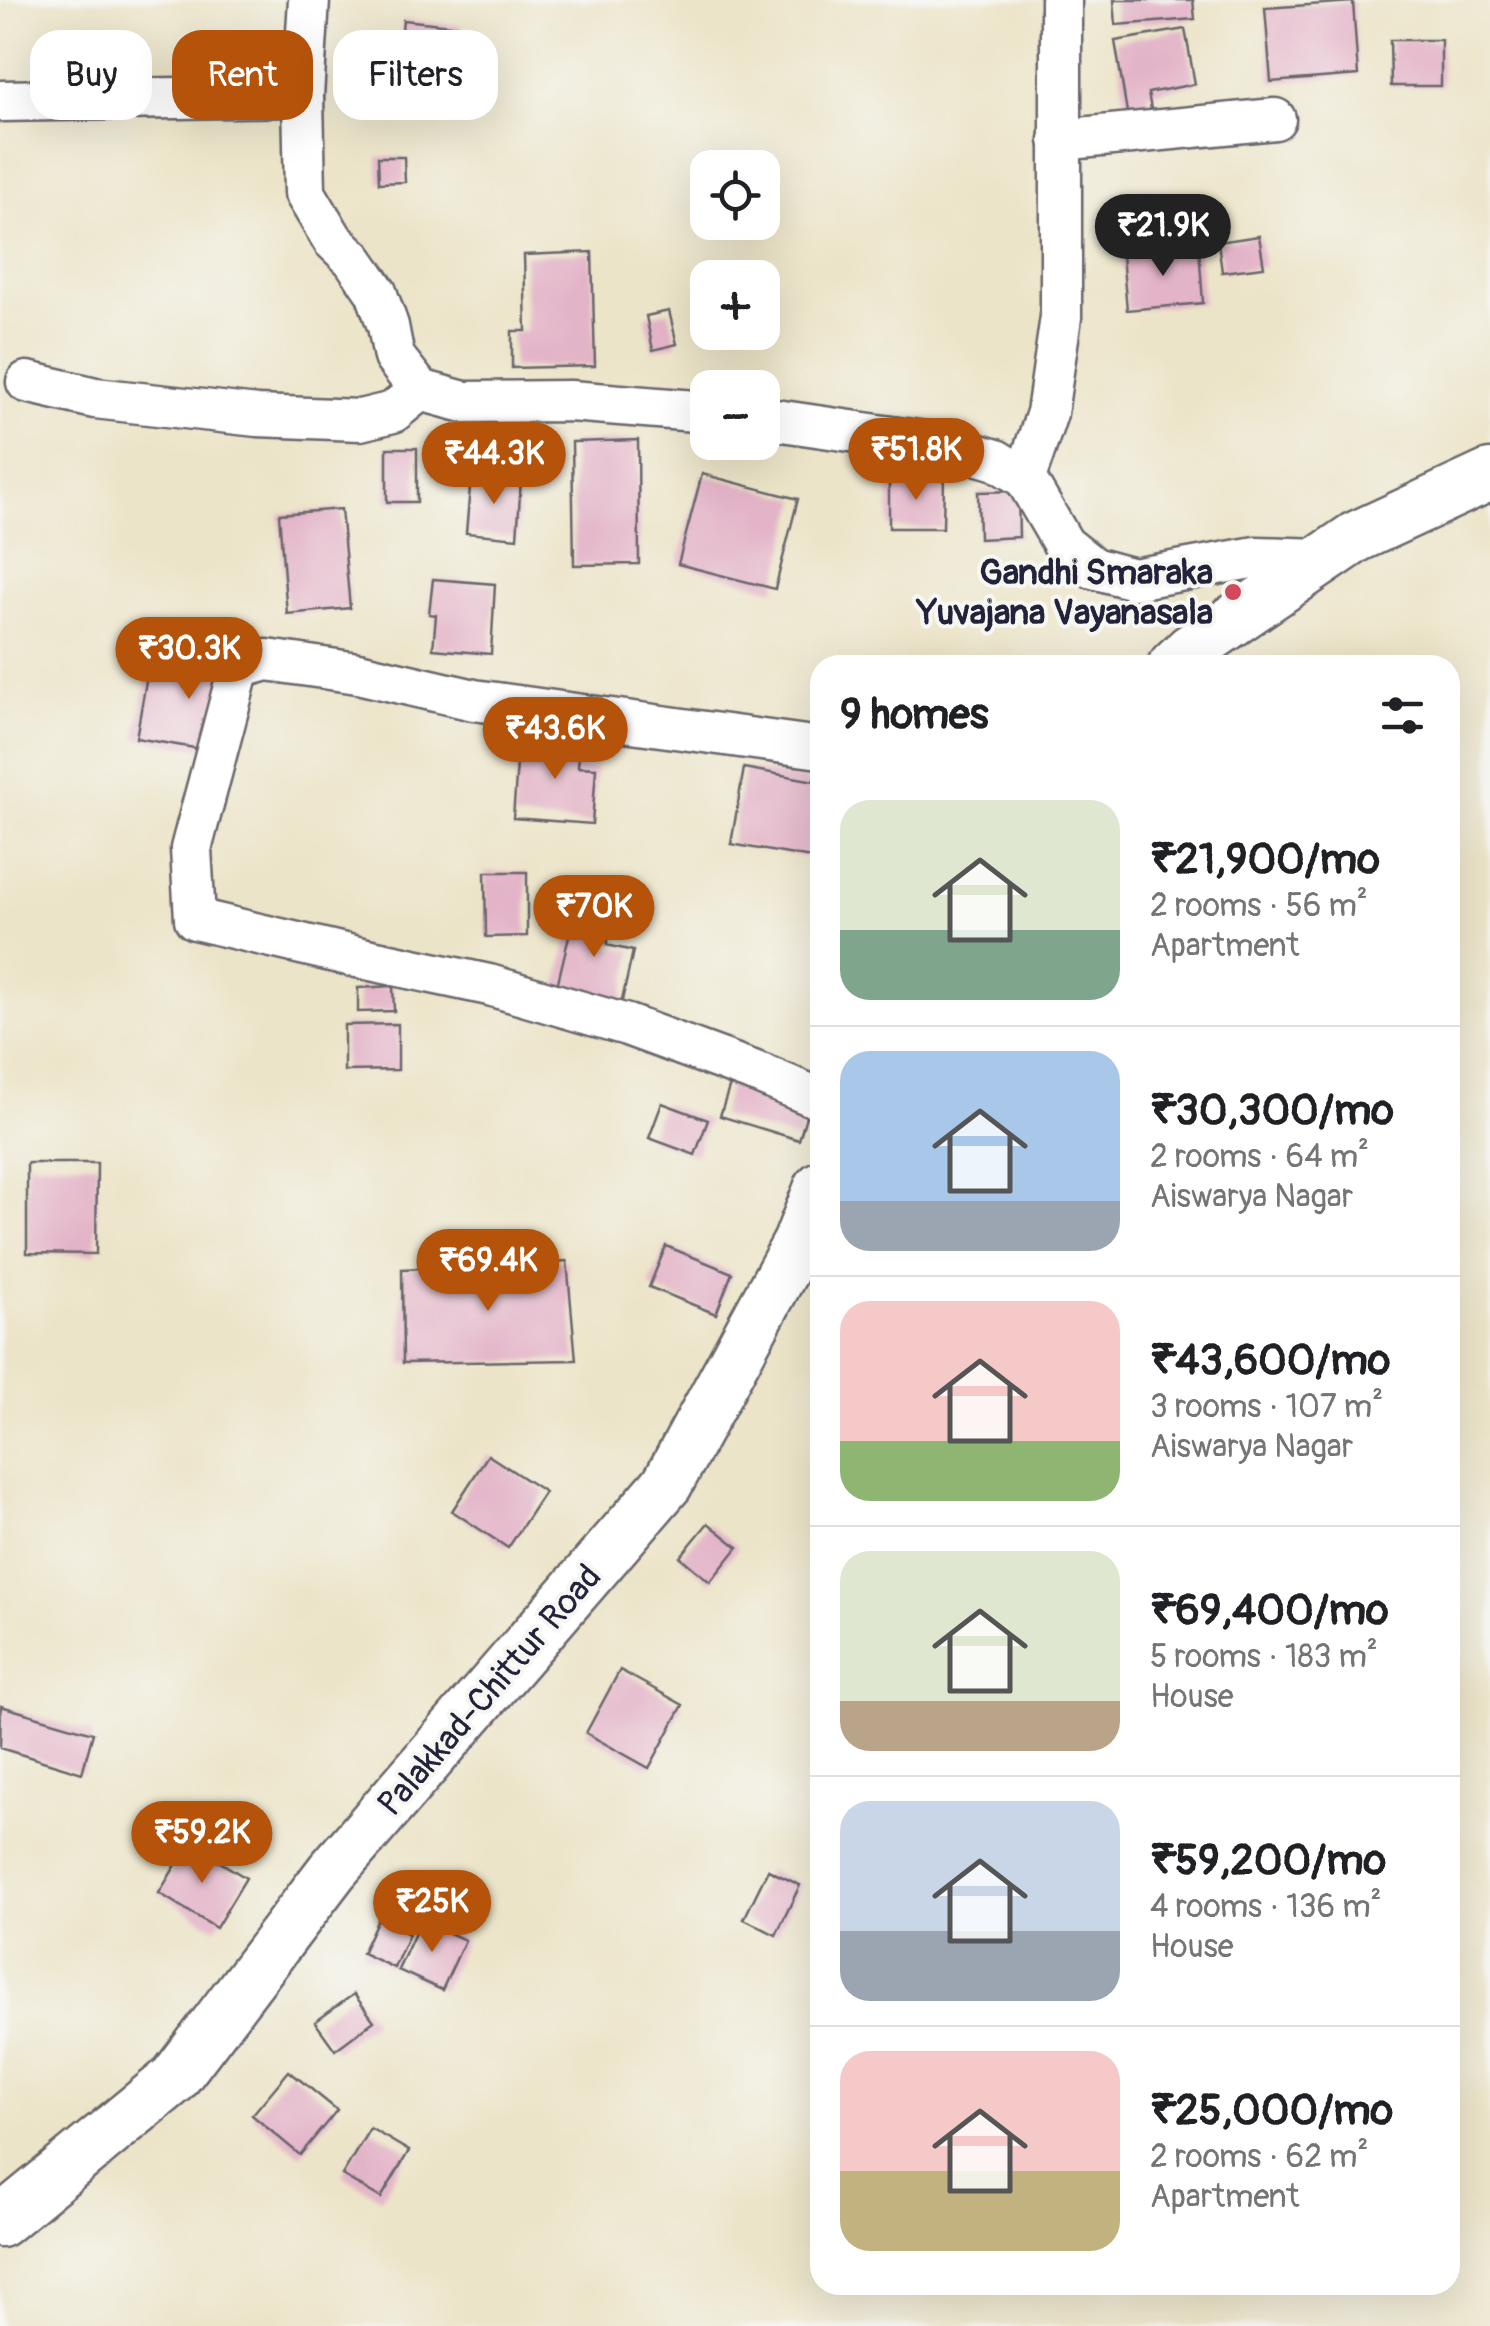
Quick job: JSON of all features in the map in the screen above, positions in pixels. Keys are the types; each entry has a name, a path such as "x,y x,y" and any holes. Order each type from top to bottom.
{"main road":[{"path":"1185,655 1356,537 1490,475"},
{"name":"Palakkad-Chittur Road","path":"0,2222 174,2079 332,1871 667,1484 798,1243 810,1212"}],"street":[{"path":"306,30 308,0"},
{"path":"1025,478 1047,413 1062,317 1061,0"},
{"path":"0,101 172,98"},
{"path":"1060,140 1275,119"},
{"path":"303,120 305,193 332,240 353,259 376,292 394,357 420,390 464,402 570,401 690,411"},
{"path":"27,382 96,398 257,416 360,420 393,412 420,390"},
{"path":"780,421 946,445 996,460 1025,478 1064,545 1093,568 1134,579 1256,557 1324,559"},
{"path":"810,747 474,700 358,673 267,660 239,668 191,849 194,919 489,985 626,1024 810,1095"}],"building":[{"path":"1114,0 1193,0 1195,19 1116,25"},
{"path":"1353,2 1358,75 1271,82 1265,8"},
{"path":"403,20 461,26 461,30 402,30"},
{"path":"1185,29 1195,84 1148,93 1153,120 1129,124 1115,41"},
{"path":"1390,40 1441,40 1441,86 1391,86"},
{"path":"378,157 404,157 405,182 379,183"},
{"path":"1259,236 1264,267 1222,272 1218,242"},
{"path":"1199,248 1203,303 1127,310 1122,255"},
{"path":"592,252 595,366 512,368 512,331 526,331 524,255"},
{"path":"669,311 677,344 653,350 646,316"},
{"path":"638,440 639,564 574,565 572,442"},
{"path":"387,448 417,448 417,502 387,502"},
{"path":"702,474 798,499 775,589 678,564"},
{"path":"471,476 521,480 517,538 466,533"},
{"path":"889,478 944,478 943,528 889,528"},
{"path":"1018,491 1019,537 979,539 978,492"},
{"path":"341,509 350,608 287,614 279,514"},
{"path":"433,579 495,584 491,654 433,649 436,615 429,614"},
{"path":"151,653 251,671 218,752 136,738"},
{"path":"554,726 581,728 578,767 596,768 592,824 513,818 518,750 552,753"},
{"path":"744,768 810,780 810,858 731,844"},
{"path":"485,872 527,872 527,936 486,937"},
{"path":"576,907 613,916 607,945 633,951 621,1005 556,990"},
{"path":"393,986 394,1011 358,1012 358,988"},
{"path":"398,1024 398,1070 344,1071 344,1025"},
{"path":"734,1072 810,1095 799,1140 720,1116"},
{"path":"662,1103 708,1120 695,1155 649,1138"},
{"path":"27,1163 97,1163 96,1254 27,1253"},
{"path":"666,1246 732,1273 716,1314 649,1287"},
{"path":"567,1261 576,1360 403,1363 402,1269"},
{"path":"488,1455 545,1492 508,1548 452,1511"},
{"path":"708,1523 738,1547 710,1582 680,1557"},
{"path":"620,1670 683,1705 649,1768 586,1733"},
{"path":"1,1706 93,1733 82,1773 0,1748"},
{"path":"189,1843 246,1878 216,1928 159,1893"},
{"path":"768,1870 800,1885 776,1935 744,1919"},
{"path":"378,1919 409,1934 394,1968 362,1953"},
{"path":"421,1920 465,1940 442,1990 398,1970"},
{"path":"354,1994 374,2021 335,2050 315,2022"},
{"path":"289,2071 337,2110 300,2155 252,2115"},
{"path":"370,2128 409,2151 381,2198 342,2175"}],"place":[{"name":"Gandhi Smaraka Yuvajana Vayanasala","path":"1233,592"}]}
